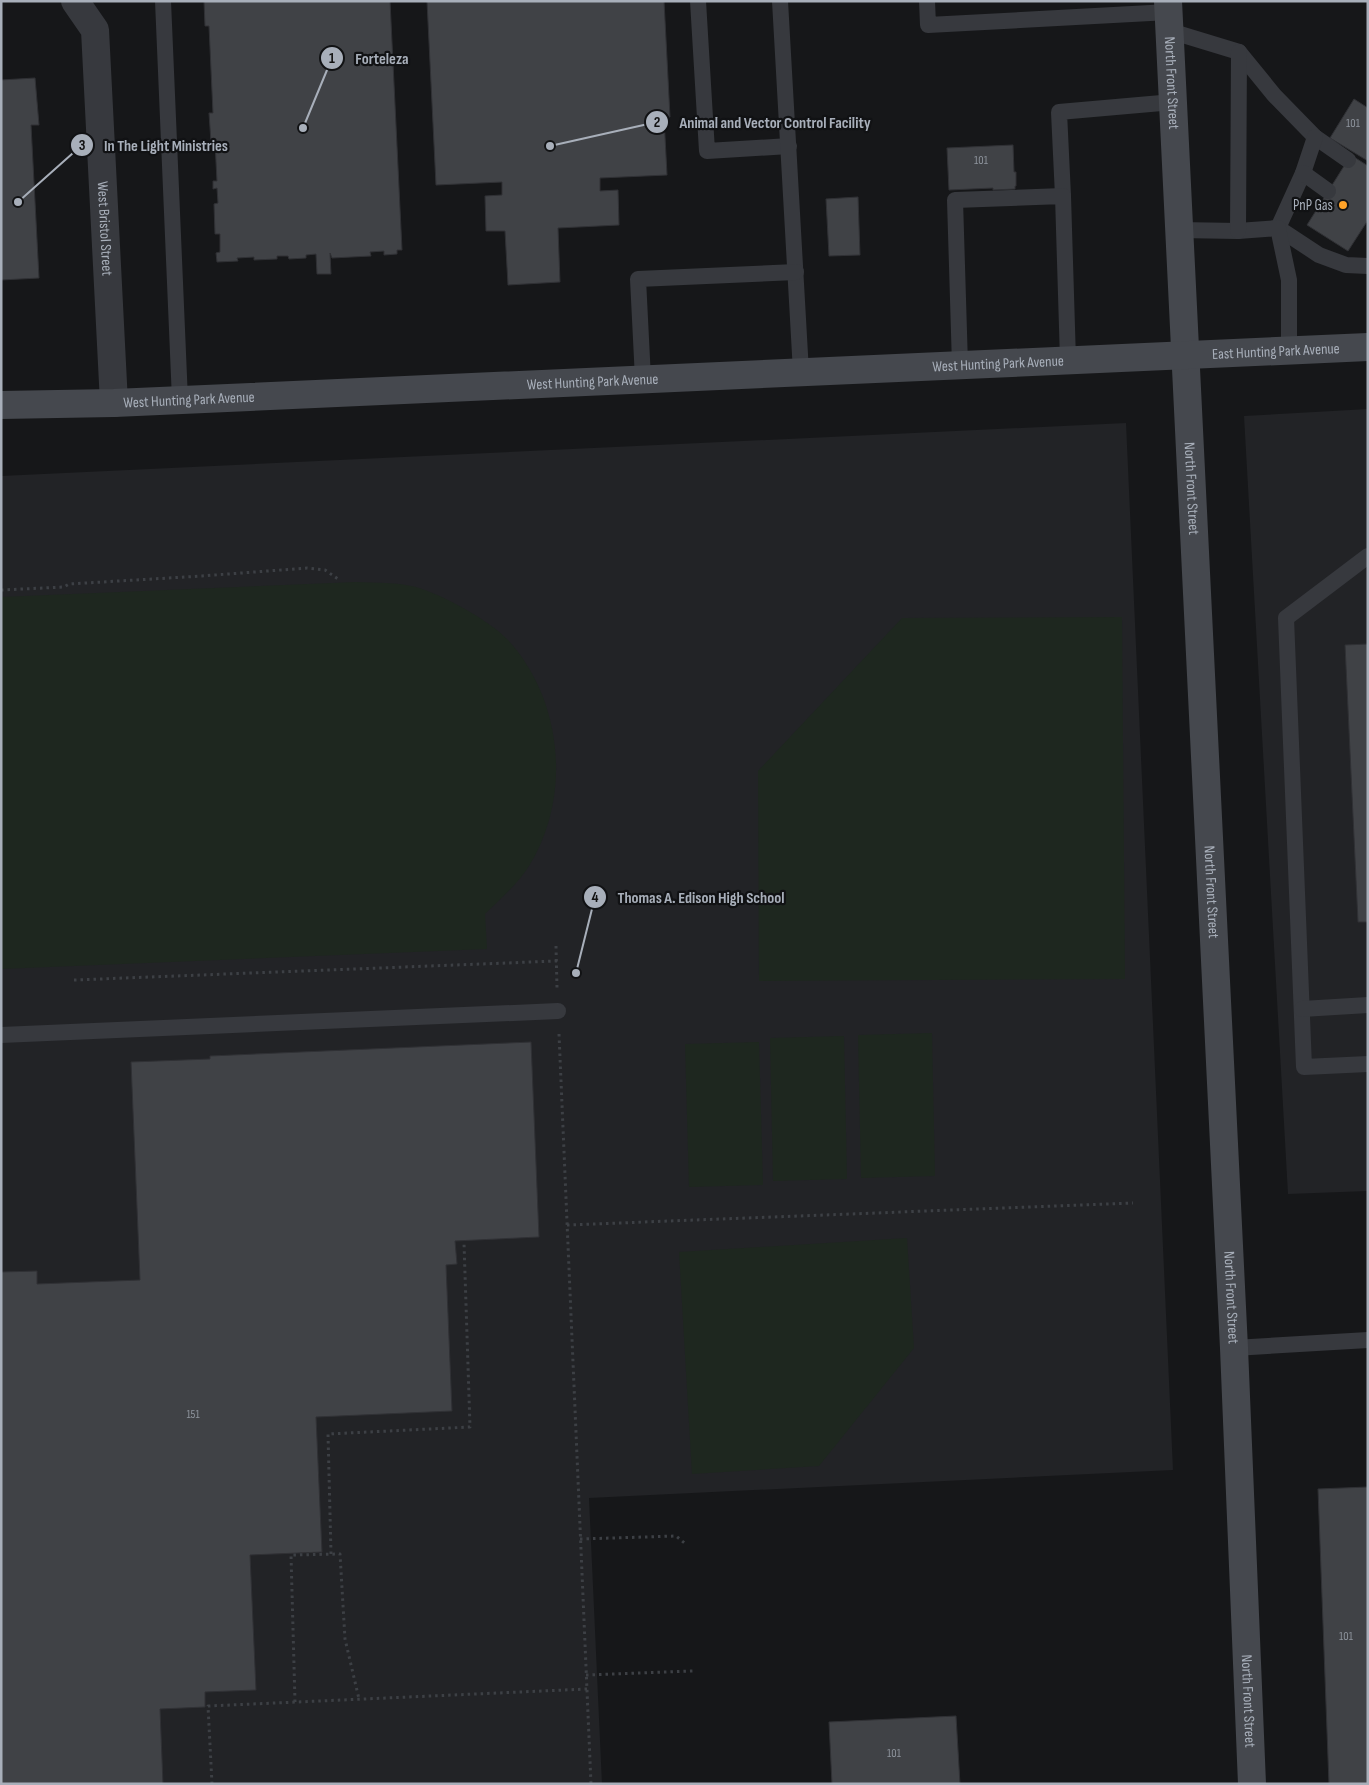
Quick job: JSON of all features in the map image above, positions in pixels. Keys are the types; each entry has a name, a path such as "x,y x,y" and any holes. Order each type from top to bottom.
{"street":[{"name":"West Bristol Street","path":"80,3 95,30 114,402"},
{"name":"North Front Street","path":"1169,15 1234,1348 1252,1784"},
{"name":"East Hunting Park Avenue","path":"1185,355 1368,347"},
{"name":"West Hunting Park Avenue","path":"1,406 180,400 1185,355"}],"lane":[{"path":"163,1 180,400"},
{"path":"698,1 707,151 789,146"},
{"path":"780,1 801,372"},
{"path":"927,1 928,25 1169,15 1240,52 1274,95 1315,137 1348,160"},
{"path":"1238,231 1240,52"},
{"path":"1068,360 1059,112 1173,102"},
{"path":"1289,351 1289,280 1278,228 1303,173 1315,137"},
{"path":"1303,173 1328,191"},
{"path":"960,365 955,200 1063,196"},
{"path":"1179,230 1238,231 1278,228 1319,254 1346,265 1368,266"},
{"path":"643,379 638,279 796,272"},
{"path":"1368,556 1286,618 1304,1067 1368,1064"},
{"path":"1302,1009 1368,1005"},
{"path":"1,1035 558,1011"},
{"path":"1234,1348 1368,1340"}],"path":[{"path":"1,590 64,587 69,584 307,568 326,570 338,579"},
{"path":"556,946 591,1784"},
{"path":"74,980 557,961"},
{"path":"567,1225 1133,1203"},
{"path":"331,1554 328,1434 470,1427 464,1243"},
{"path":"580,1539 676,1536 687,1545"},
{"path":"295,1702 291,1555 340,1554 345,1639 359,1699"},
{"path":"586,1675 693,1671"},
{"path":"212,1784 208,1706 587,1690"}],"shaded area":[{"path":"1368,409 1368,1191 1288,1194 1244,416"},
{"path":"1126,423 1173,1470 589,1498 602,1784 1,1784 1,476"},
{"path":"356,582 409,585 439,596 465,609 489,624 508,640 526,664 541,691 550,720 555,750 556,780 552,810 543,839 525,873 485,914 487,949 1,969 1,597"},
{"path":"1122,617 1125,979 759,981 758,771 902,618"},
{"path":"932,1033 935,1176 861,1178 858,1035"},
{"path":"844,1036 847,1179 773,1181 770,1038"},
{"path":"759,1042 763,1185 689,1187 685,1044"},
{"path":"907,1238 914,1348 819,1466 692,1474 679,1252"}],"building":[{"path":"204,1 390,1 402,250 397,250 397,254 384,255 384,251 370,252 371,256 332,258 330,253 331,274 317,274 316,254 306,255 306,258 289,259 288,256 277,256 277,259 254,260 254,257 237,258 238,261 217,262 216,253 220,252 220,234 215,234 214,204 218,203 217,188 213,189 213,181 217,181 215,142 211,142 209,113 213,113 209,26 205,26"},
{"path":"427,1 664,1 670,117 664,118 667,175 600,178 600,191 618,190 619,225 558,228 560,282 508,285 505,231 486,231 485,196 502,195 502,182 436,185"},
{"path":"35,78 39,125 31,125 39,278 1,280 1,80"},
{"path":"1354,99 1368,108 1368,161 1330,138"},
{"path":"1013,145 1014,172 1016,172 1015,189 949,190 947,148"},
{"name":"PnP Gas","path":"1351,155 1368,166 1368,220 1348,251 1307,225"},
{"path":"858,197 860,255 829,256 826,199"},
{"path":"1368,644 1368,922 1358,922 1345,645"},
{"path":"531,1042 539,1237 455,1241 457,1264 446,1265 452,1411 316,1417 322,1552 250,1555 256,1690 205,1692 205,1707 160,1709 163,1784 1,1784 1,1272 37,1271 37,1284 140,1280 131,1062 210,1059 210,1056"},
{"path":"1368,1487 1368,1784 1329,1784 1318,1489"},
{"path":"956,1716 960,1784 832,1784 829,1722"}],"place":[{"name":"Forteleza","path":"303,128"},
{"name":"Animal and Vector Control Facility","path":"550,146"},
{"name":"In The Light Ministries","path":"18,202"},
{"name":"PnP Gas","path":"1343,205"},
{"name":"Thomas A. Edison High School","path":"576,973"}]}
